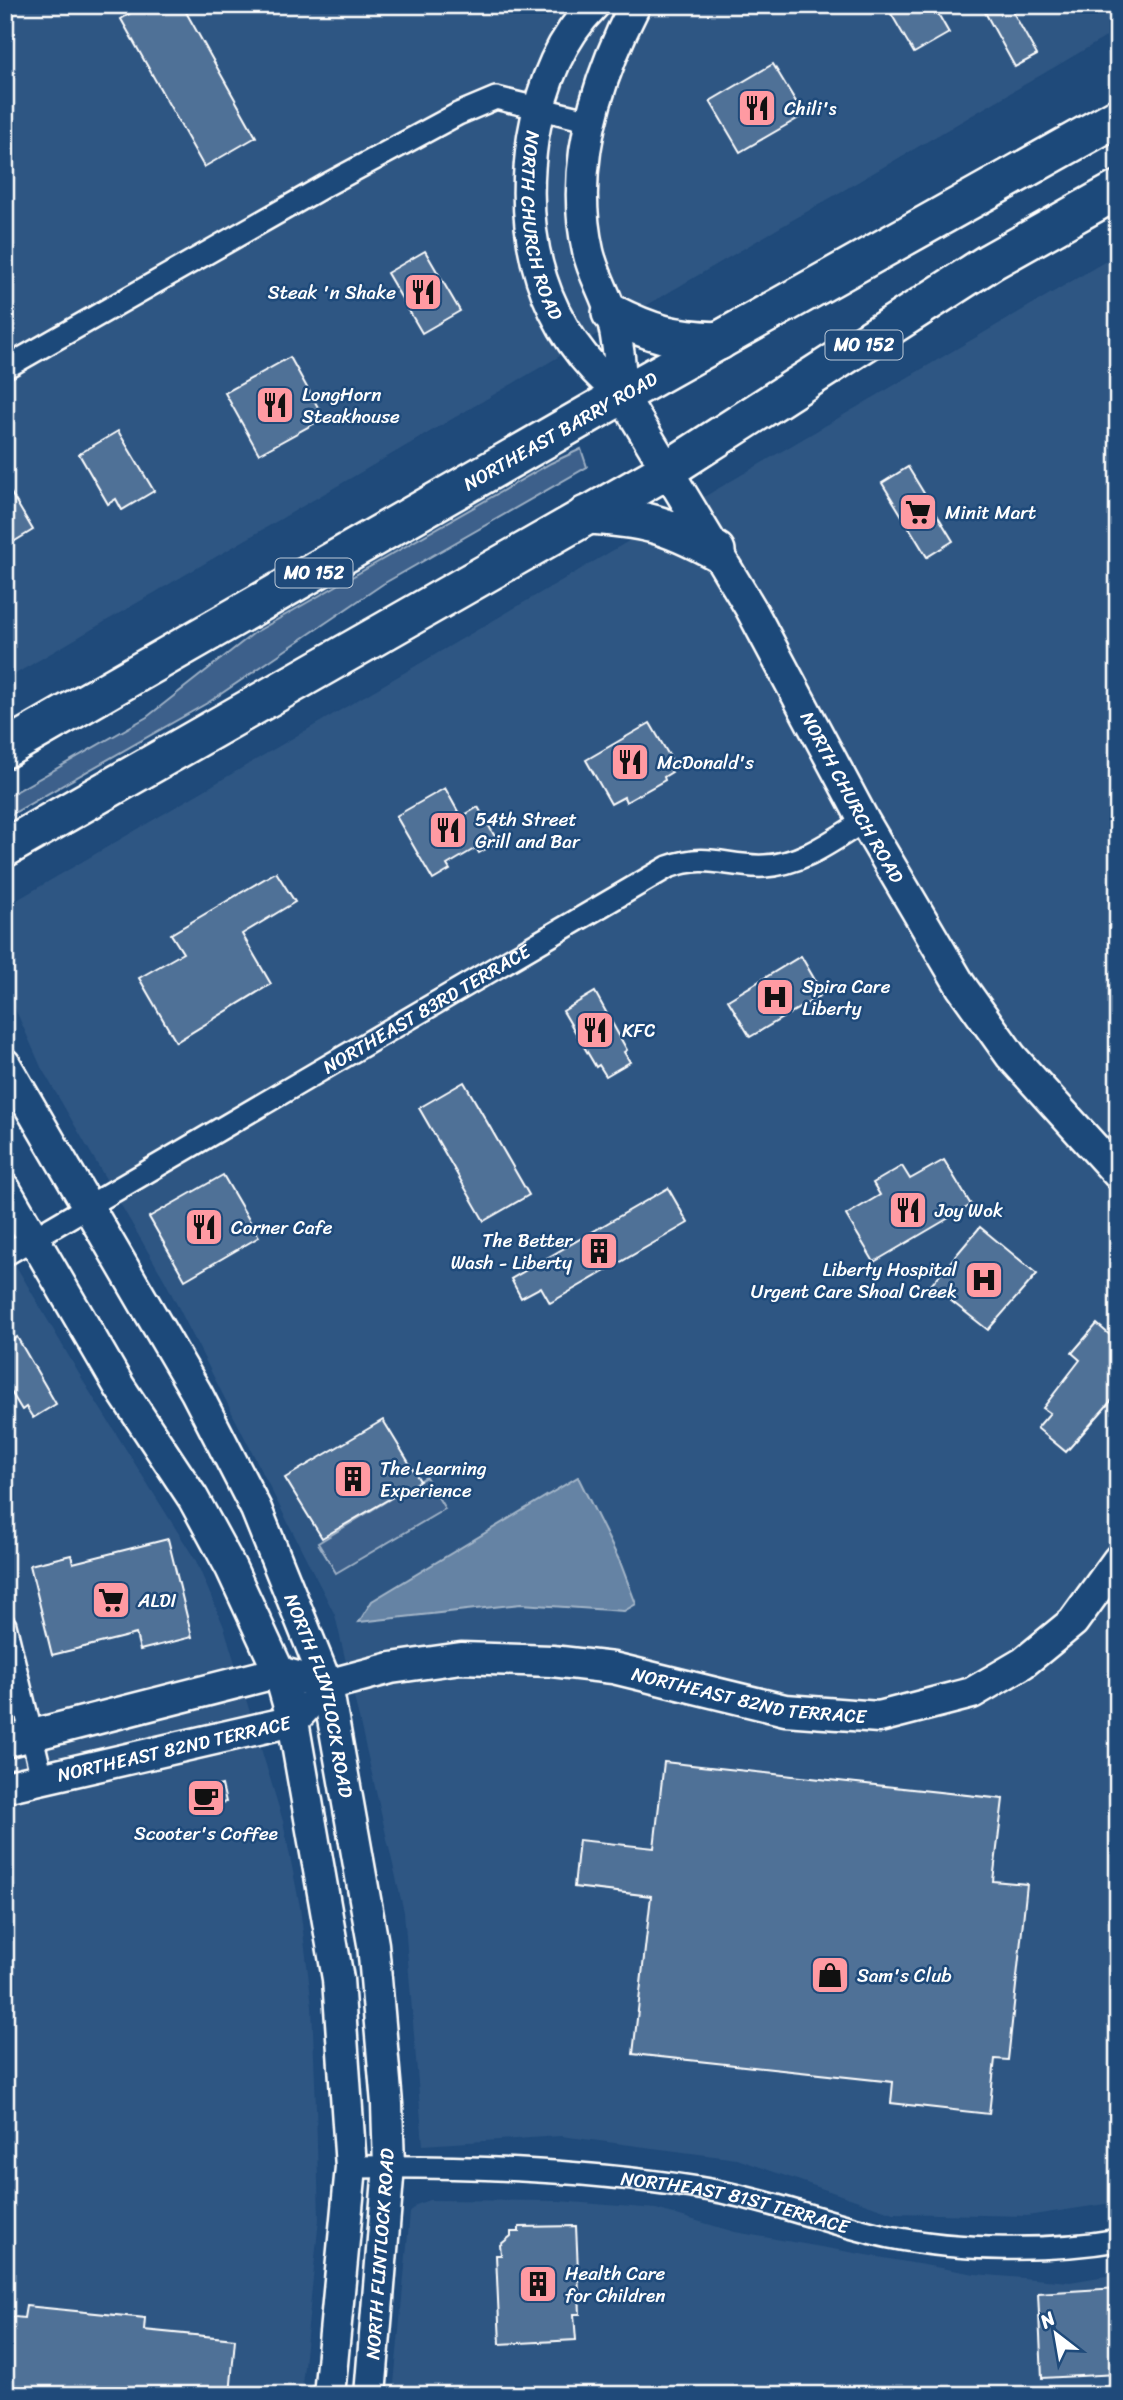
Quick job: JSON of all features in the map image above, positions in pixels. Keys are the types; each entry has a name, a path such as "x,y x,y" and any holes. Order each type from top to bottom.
{"highway":[{"name":"NORTHEAST BARRY ROAD","path":"5,749 622,395 1118,117"},
{"name":"MO 152","path":"5,848 667,470 990,262 1118,190"},
{"path":"611,313 653,334 719,341"},
{"path":"586,516 633,517 657,523 716,551"}],"main road":[{"name":"NORTH CHURCH ROAD","path":"594,5 576,23 547,77 537,110 530,160 527,219 547,296 575,348 599,376 622,395 751,609 864,821 938,950 987,1024 1073,1127 1118,1174"},
{"name":"NORTH CHURCH ROAD","path":"622,395 621,365 611,313 601,293 583,225 584,168 591,121 604,71 635,5"},
{"name":"NORTH FLINTLOCK ROAD","path":"5,1065 196,1392 221,1440 256,1509 327,1685 373,1944 389,2166 370,2395"},
{"name":"NORTH FLINTLOCK ROAD","path":"5,1189 119,1386 193,1498 231,1568 279,1672 293,1721 338,1979 351,2166 329,2395"},
{"name":"NORTHEAST 82ND TERRACE","path":"5,1787 293,1721 327,1685 391,1668 461,1658 552,1661 613,1668 785,1710 878,1717 972,1693 1023,1663 1073,1622 1118,1560"},
{"path":"19,1739 279,1672 327,1685"}],"street":[{"path":"5,368 458,114 496,98 591,121"},
{"name":"NORTHEAST 83RD TERRACE","path":"5,1255 668,867 690,859 763,866 793,862 864,821"},
{"path":"5,1625 19,1739 42,1778"},
{"name":"NORTHEAST 81ST TERRACE","path":"351,2166 617,2177 718,2192 804,2212 891,2237 993,2248 1082,2246 1118,2241"}],"shaded area":[{"path":"5,5 1118,5 1118,30 5,680"},
{"path":"1118,254 1118,2202 1027,2216 893,2213 737,2159 561,2136 423,2145 404,1912 335,1615 165,1281 41,1067 5,986 5,907"},
{"path":"581,449 587,467 383,584 209,702 5,818 5,798 147,717 254,633 551,463"},
{"path":"5,1247 88,1389 196,1561 224,1627 283,1821 300,1907 312,2006 316,2107 319,2219 301,2395 5,2395"},
{"path":"426,1477 445,1509 336,1573 318,1543"},
{"path":"578,1477 620,1562 636,1604 624,1611 521,1604 359,1622 372,1601"},
{"path":"429,2200 559,2201 656,2209 735,2232 975,2274 1070,2282 1118,2274 1118,2395 393,2395 410,2213 416,2205"}],"building":[{"path":"144,5 182,5 256,137 204,167 121,19"},
{"path":"886,5 933,5 949,33 914,53"},
{"path":"981,5 1009,5 1037,55 1015,67"},
{"name":"Chili's","path":"773,64 804,115 740,152 710,101"},
{"name":"Steak 'n Shake","path":"425,251 460,311 422,333 387,273"},
{"name":"LongHorn Steakhouse","path":"290,357 324,418 259,454 225,393"},
{"path":"118,431 154,491 122,510 116,499 108,504 79,454"},
{"name":"Minit Mart","path":"908,467 953,541 927,557 882,483"},
{"path":"5,483 33,530 5,547"},
{"name":"McDonald's","path":"650,723 674,764 669,767 672,772 664,777 665,780 626,802 624,797 611,804 586,760"},
{"name":"54th Street Grill and Bar","path":"445,788 461,817 478,807 498,842 479,853 476,848 447,865 450,870 433,880 396,816"},
{"path":"276,872 295,902 242,934 271,984 176,1042 139,978 183,953 171,934"},
{"name":"Spira Care Liberty","path":"801,956 823,994 750,1037 728,1000"},
{"name":"KFC","path":"595,992 627,1050 624,1052 630,1062 606,1076 599,1065 596,1067 563,1011"},
{"path":"464,1082 529,1195 484,1221 419,1108"},
{"name":"Joy Wok","path":"944,1160 971,1205 874,1262 846,1215 880,1195 873,1183 902,1166 910,1179"},
{"name":"Corner Cafe","path":"223,1175 259,1237 185,1280 149,1217"},
{"name":"The Better Wash - Liberty","path":"668,1188 688,1223 550,1303 541,1287 521,1298 511,1279"},
{"name":"Liberty Hospital Urgent Care Shoal Creek","path":"980,1227 1037,1274 988,1330 931,1285"},
{"path":"1097,1324 1118,1342 1118,1393 1066,1452 1037,1428 1050,1413 1043,1408 1080,1360 1072,1353"},
{"path":"17,1337 56,1404 33,1418 26,1407 22,1410 5,1382 5,1345"},
{"name":"The Learning Experience","path":"383,1420 420,1481 322,1538 285,1478"},
{"name":"ALDI","path":"168,1539 192,1637 140,1650 136,1634 52,1655 30,1565 71,1555 73,1563"},
{"name":"Sam's Club","path":"664,1762 1003,1799 993,1881 1027,1884 1008,2060 995,2059 989,2114 891,2103 893,2082 633,2054 651,1896 574,1887 579,1840 654,1848"},
{"name":"Scooter's Coffee","path":"222,1785 226,1802 191,1811 187,1794"},
{"name":"Health Care for Children","path":"576,2226 580,2314 574,2314 576,2340 500,2344 496,2255 501,2255 500,2245 511,2236 511,2232 519,2232 519,2227"},
{"path":"1118,2288 1118,2374 1042,2378 1038,2293"},
{"path":"26,2306 145,2318 144,2330 235,2339 230,2395 5,2395 5,2316 24,2318"}],"place":[{"name":"Chili's","path":"757,108"},
{"name":"Steak 'n Shake","path":"423,292"},
{"name":"LongHorn Steakhouse","path":"275,405"},
{"name":"Minit Mart","path":"918,512"},
{"name":"McDonald's","path":"630,762"},
{"name":"54th Street Grill and Bar","path":"448,830"},
{"name":"Spira Care Liberty","path":"775,997"},
{"name":"KFC","path":"595,1030"},
{"name":"Joy Wok","path":"908,1210"},
{"name":"Corner Cafe","path":"204,1227"},
{"name":"The Better Wash - Liberty","path":"599,1251"},
{"name":"Liberty Hospital Urgent Care Shoal Creek","path":"984,1280"},
{"name":"The Learning Experience","path":"353,1479"},
{"name":"ALDI","path":"111,1600"},
{"name":"Scooter's Coffee","path":"206,1798"},
{"name":"Sam's Club","path":"830,1975"},
{"name":"Health Care for Children","path":"538,2284"}]}
